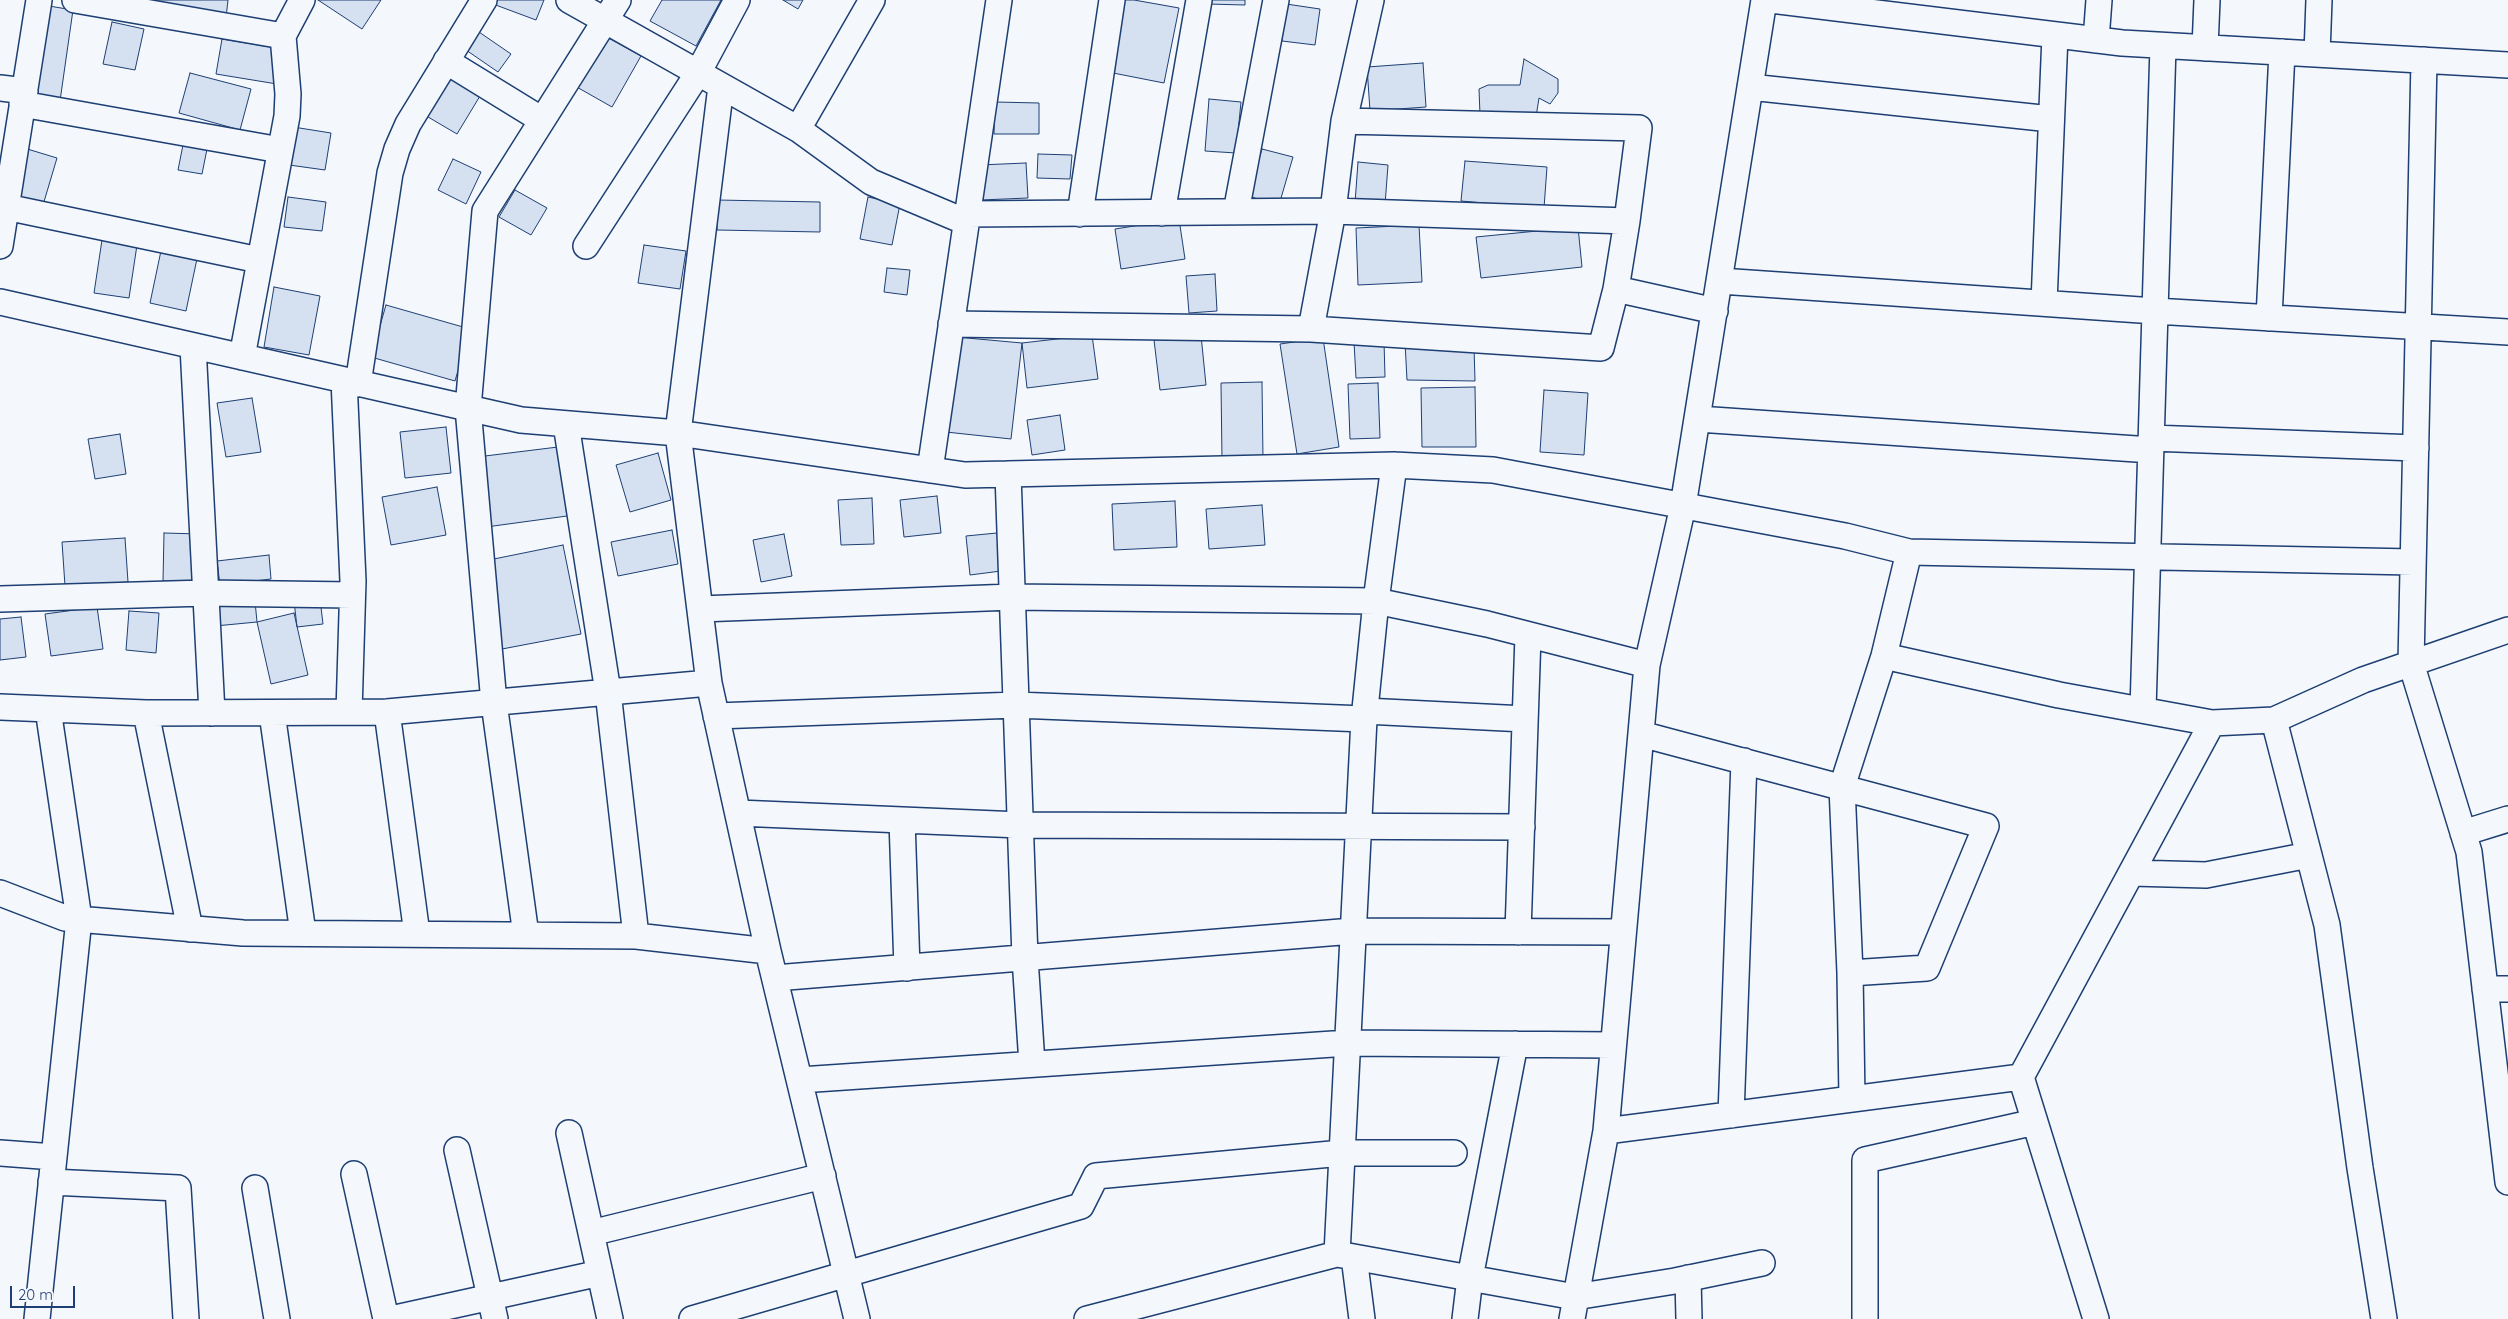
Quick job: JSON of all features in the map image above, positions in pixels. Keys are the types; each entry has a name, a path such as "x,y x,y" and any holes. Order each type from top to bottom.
{"street":[{"path":"0,246 39,0"},
{"path":"75,0 283,36"},
{"path":"242,356 280,150 288,94 283,36 302,0"},
{"path":"349,712 352,595 351,382 390,173 408,124 484,0"},
{"path":"569,0 612,10 698,73 798,129 871,182 967,218 1080,214 1333,211 1627,221"},
{"path":"586,246 698,73 738,0"},
{"path":"798,129 872,0"},
{"path":"930,470 998,0"},
{"path":"1080,214 1112,0"},
{"path":"1162,213 1199,0"},
{"path":"1236,212 1276,0"},
{"path":"1311,329 1333,211 1344,121 1371,0"},
{"path":"1574,1308 1606,1131 1647,665 1683,506 1764,0"},
{"path":"1771,0 2096,40 2163,46 2508,65"},
{"path":"2096,40 2098,0"},
{"path":"2205,48 2207,0"},
{"path":"2317,54 2319,0"},
{"path":"526,935 494,703 468,408 485,211 612,10"},
{"path":"2044,303 2055,35"},
{"path":"2143,710 2163,46"},
{"path":"2269,318 2282,52"},
{"path":"2424,60 2411,663 2469,852 2496,989 2507,1168"},
{"path":"446,61 542,120"},
{"path":"721,86 678,433 709,683 768,950 857,1319"},
{"path":"1750,87 2051,119"},
{"path":"0,88 23,98 280,150"},
{"path":"951,324 1311,329 1601,348 1616,289 1640,128 1344,121"},
{"path":"6,207 259,260"},
{"path":"1720,281 2155,311 2508,332"},
{"path":"1616,289 1715,310"},
{"path":"0,302 522,420 678,433 965,475 1394,465 1493,470 1845,536 1910,552 2413,562"},
{"path":"194,346 212,713"},
{"path":"1698,419 2151,444 2416,448"},
{"path":"566,424 608,692 636,936"},
{"path":"1362,1319 1346,1256 1342,1153 1364,715 1376,601 1394,465"},
{"path":"1008,474 1025,958 1032,1064"},
{"path":"1852,1099 1850,973 1842,787 1884,656 1910,552"},
{"path":"0,599 206,593 352,595"},
{"path":"700,610 1012,597 1376,601 1528,634 1647,665"},
{"path":"1884,656 2059,694 2212,723 2274,720 2363,680 2508,630"},
{"path":"1518,932 1528,634"},
{"path":"0,707 146,713 387,712 709,683"},
{"path":"716,716 1016,705 1525,719"},
{"path":"37,1319 79,919 48,709"},
{"path":"272,712 303,934"},
{"path":"387,712 417,934"},
{"path":"146,713 190,929"},
{"path":"2274,720 2327,925 2360,1168 2384,1319"},
{"path":"2096,1319 2021,1077 2212,723"},
{"path":"1641,734 1986,826 1927,968 1850,973"},
{"path":"1731,1115 1744,761"},
{"path":"738,813 1020,825 1522,827"},
{"path":"2463,833 2508,819"},
{"path":"902,820 906,968"},
{"path":"2132,872 2206,874 2309,855"},
{"path":"0,893 65,918 243,933 636,936 768,950"},
{"path":"775,978 1353,931 1623,932"},
{"path":"800,1080 1348,1044 1613,1045"},
{"path":"1466,1319 1470,1278 1515,1044"},
{"path":"1606,1131 2021,1077"},
{"path":"1865,1319 1865,1160 2035,1122"},
{"path":"568,1133 610,1319"},
{"path":"458,1150 492,1309"},
{"path":"0,1153 54,1157"},
{"path":"692,1319 1081,1206 1096,1176 1342,1153 1454,1153"},
{"path":"354,1174 386,1319"},
{"path":"591,1233 823,1176"},
{"path":"51,1182 178,1188 186,1319"},
{"path":"256,1188 277,1319"},
{"path":"1087,1319 1346,1256 1470,1278 1574,1308 1688,1278 1762,1263"},
{"path":"391,1319 492,1309 600,1273"},
{"path":"1688,1278 1689,1319"}],"building":[{"path":"110,0 228,0 226,18"},
{"path":"318,0 381,0 362,29"},
{"path":"495,0 544,0 536,20 493,4"},
{"path":"662,0 721,0 696,46 650,21"},
{"path":"783,0 803,0 798,9"},
{"path":"1122,0 1134,0 1179,8 1164,83 1108,72"},
{"path":"1207,0 1245,0 1245,5 1207,4"},
{"path":"1286,4 1320,9 1315,45 1282,41"},
{"path":"43,5 73,10 60,101 30,97"},
{"path":"112,22 144,29 135,70 103,64"},
{"path":"479,32 511,54 498,72 466,50"},
{"path":"603,35 641,56 612,107 575,86"},
{"path":"222,39 283,49 277,84 216,74"},
{"path":"1524,59 1558,79 1558,93 1550,104 1539,98 1536,117 1480,115 1479,89 1488,85 1520,85"},
{"path":"1423,63 1426,107 1370,111 1367,67"},
{"path":"190,73 251,89 240,130 179,113"},
{"path":"447,76 480,96 457,134 423,114"},
{"path":"1209,99 1241,102 1236,153 1205,151"},
{"path":"995,102 1039,103 1039,134 994,134"},
{"path":"287,126 331,133 325,170 282,164"},
{"path":"183,145 207,149 202,174 178,170"},
{"path":"24,148 57,158 43,205 10,195"},
{"path":"1262,149 1293,157 1279,205 1248,196"},
{"path":"1038,154 1072,155 1070,179 1037,178"},
{"path":"453,159 481,172 466,204 438,190"},
{"path":"1465,161 1547,167 1544,208 1461,201"},
{"path":"1358,162 1388,165 1385,205 1355,203"},
{"path":"1026,163 1028,198 981,200 979,165"},
{"path":"515,190 547,208 531,235 499,217"},
{"path":"288,197 326,202 322,231 284,227"},
{"path":"868,197 900,204 892,245 860,239"},
{"path":"717,200 820,202 820,232 717,230"},
{"path":"1179,219 1185,259 1121,269 1115,229"},
{"path":"1419,225 1422,282 1358,285 1356,228"},
{"path":"1578,227 1582,267 1481,278 1476,237"},
{"path":"102,240 137,245 129,298 94,293"},
{"path":"644,245 686,251 680,289 638,283"},
{"path":"162,246 198,254 186,311 150,303"},
{"path":"887,268 910,270 907,295 884,292"},
{"path":"1215,274 1217,311 1189,313 1186,276"},
{"path":"274,287 320,296 309,355 264,347"},
{"path":"386,305 470,329 455,381 371,357"},
{"path":"1092,335 1098,379 1027,388 1022,343"},
{"path":"1201,335 1206,385 1160,390 1154,340"},
{"path":"956,337 1022,343 1011,439 946,432"},
{"path":"1323,338 1339,447 1297,454 1280,344"},
{"path":"1384,341 1385,377 1356,378 1354,342"},
{"path":"1405,342 1474,346 1475,381 1407,380"},
{"path":"1262,382 1263,459 1222,460 1221,383"},
{"path":"1378,383 1380,438 1350,439 1348,384"},
{"path":"1475,387 1476,447 1422,447 1421,388"},
{"path":"1544,390 1588,393 1584,455 1540,452"},
{"path":"252,398 261,452 226,457 217,403"},
{"path":"1060,415 1065,450 1032,455 1027,420"},
{"path":"446,427 451,473 405,478 400,432"},
{"path":"120,434 126,474 95,479 88,439"},
{"path":"558,447 567,516 486,527 477,457"},
{"path":"658,453 671,500 630,512 616,465"},
{"path":"437,487 446,535 391,545 382,497"},
{"path":"937,496 941,533 904,537 900,500"},
{"path":"872,498 874,544 841,545 838,500"},
{"path":"1175,501 1177,547 1114,550 1112,504"},
{"path":"1262,505 1265,545 1209,549 1206,509"},
{"path":"672,530 678,564 618,576 611,542"},
{"path":"164,533 200,534 200,582 163,581"},
{"path":"997,533 1001,571 970,575 966,536"},
{"path":"784,534 792,576 761,582 753,540"},
{"path":"125,538 128,582 65,586 62,542"},
{"path":"563,545 581,634 502,649 484,561"},
{"path":"269,555 271,579 220,585 217,561"},
{"path":"320,599 323,624 297,627 294,601"},
{"path":"255,601 257,622 215,626 212,606"},
{"path":"97,607 103,649 51,656 45,614"},
{"path":"129,611 159,613 156,653 126,650"},
{"path":"294,613 308,675 271,684 257,622"},
{"path":"21,617 26,657 0,660 0,619"}]}
